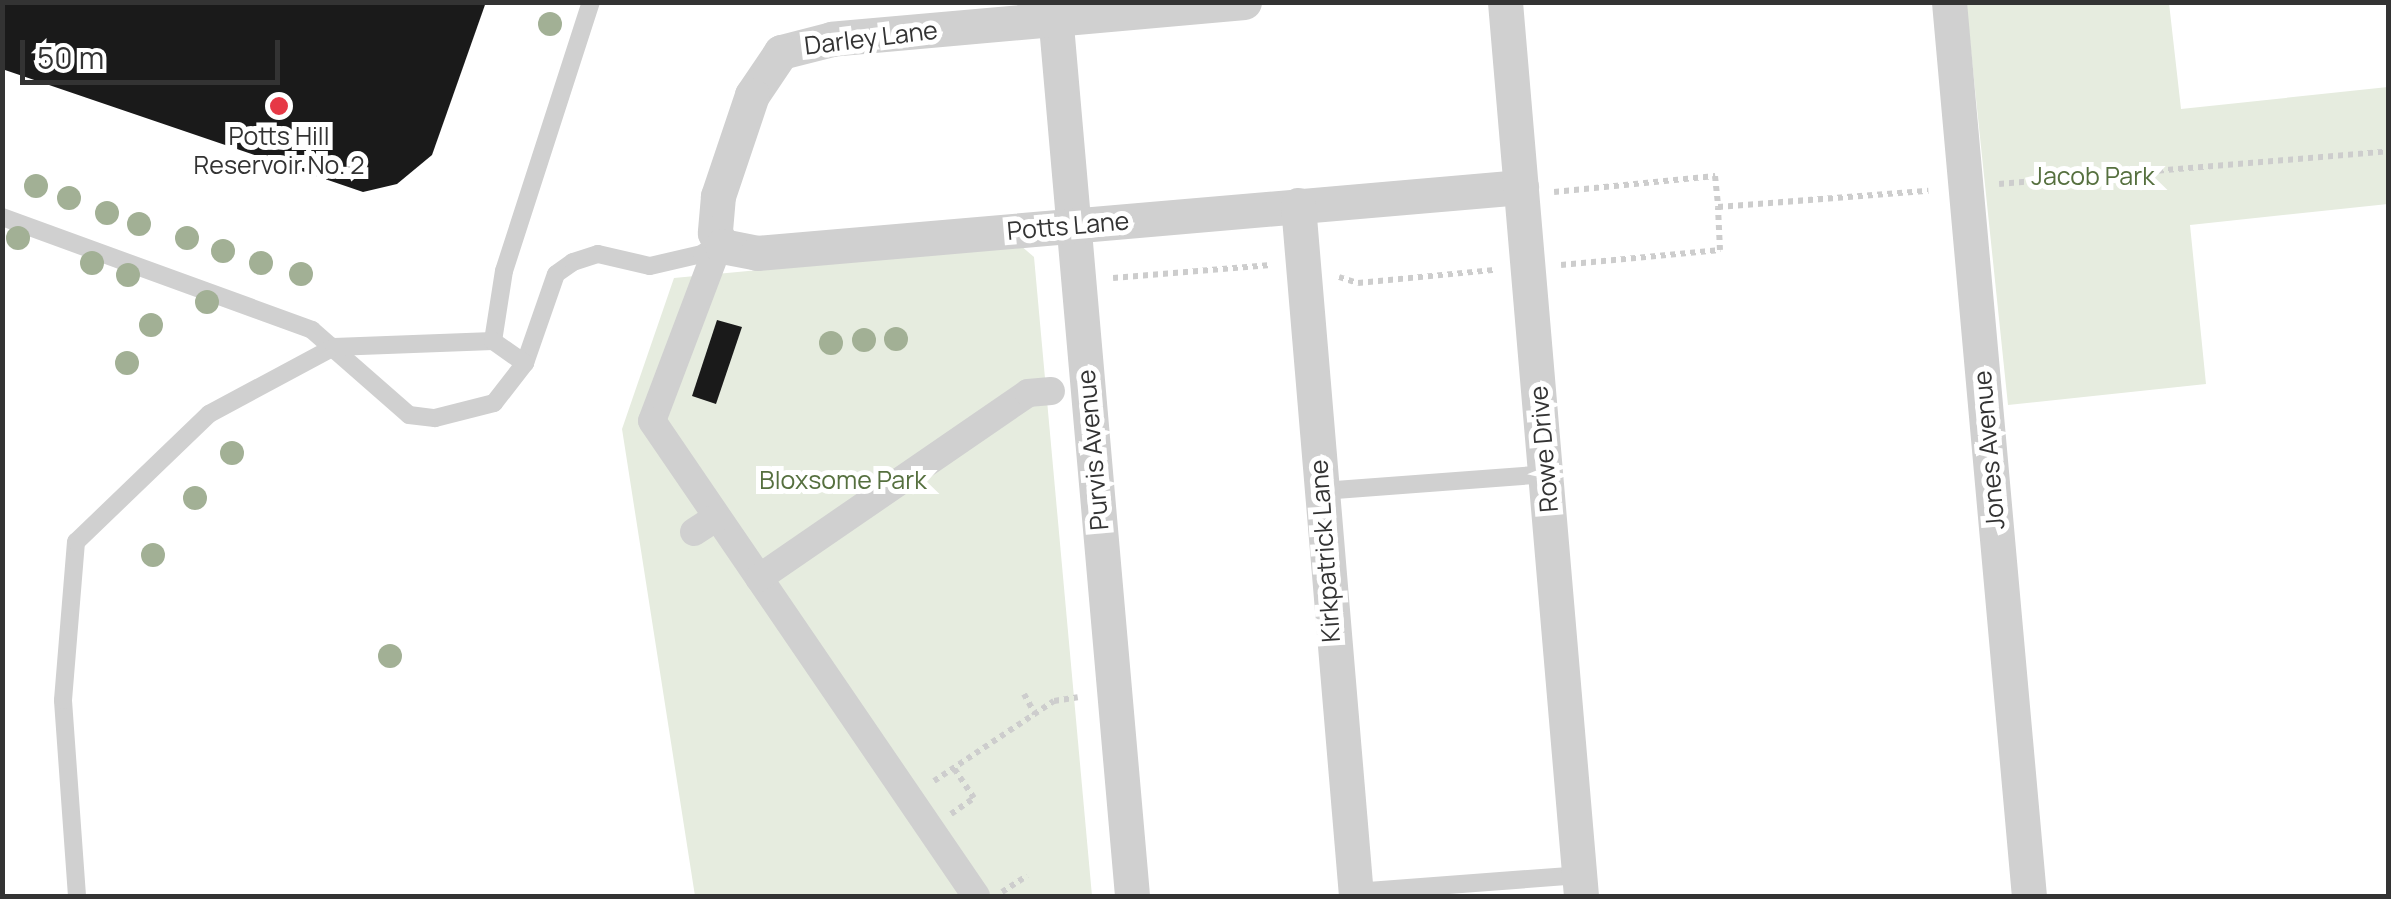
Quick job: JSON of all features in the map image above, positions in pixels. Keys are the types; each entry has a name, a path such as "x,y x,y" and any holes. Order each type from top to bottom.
{"street":[{"name":"Darley Lane","path":"720,241 714,217 736,144 763,73 781,52 803,43 1055,10 1244,2"},
{"name":"Rowe Drive","path":"1505,2 1580,886"},
{"name":"Jones Avenue","path":"1949,2 2029,896"},
{"name":"Purvis Avenue","path":"1055,10 1132,896"},
{"name":"Potts Lane","path":"720,241 757,252 1521,188"},
{"name":"Kirkpatrick Lane","path":"1298,205 1355,894"},
{"path":"720,241 652,422 706,524 759,578 976,896"},
{"path":"759,578 1028,393 1051,390"}],"lane":[{"path":"493,341 504,271 592,2"},
{"path":"2,217 312,330 409,415 435,418 494,404 525,363 556,274 573,262 598,254 650,266 702,254 720,241"},
{"path":"78,896 63,700 76,542 209,414 334,347 493,341 525,363"},
{"path":"1322,491 1546,474"},
{"path":"1355,894 1580,886"}],"path":[{"path":"1999,184 2388,150"},
{"path":"1556,209 1554,190 1714,176 1720,250 1601,260"},
{"path":"1718,207 1928,191"},
{"path":"1560,246 1562,264"},
{"path":"1116,278 1276,264"},
{"path":"1358,283 1486,271"},
{"path":"1024,694 1036,714"},
{"path":"909,798 1036,714 1078,697"},
{"path":"930,830 974,798 954,768"},
{"path":"996,896 1026,876"}],"green space":[{"name":"Jacob Park","path":"1966,3 2169,3 2181,109 2388,87 2388,204 2190,225 2206,384 2008,405"},
{"name":"Bloxsome Park","path":"1020,245 1034,257 1092,896 695,896 622,429 674,278"}],"building":[{"name":"Potts Hill Reservoir No. 2","path":"2,2 486,2 432,155 397,184 363,192 2,69"},
{"path":"717,320 742,327 716,404 692,396"}],"place":[{"name":"Potts Hill Reservoir No. 2","path":"279,106"}]}
